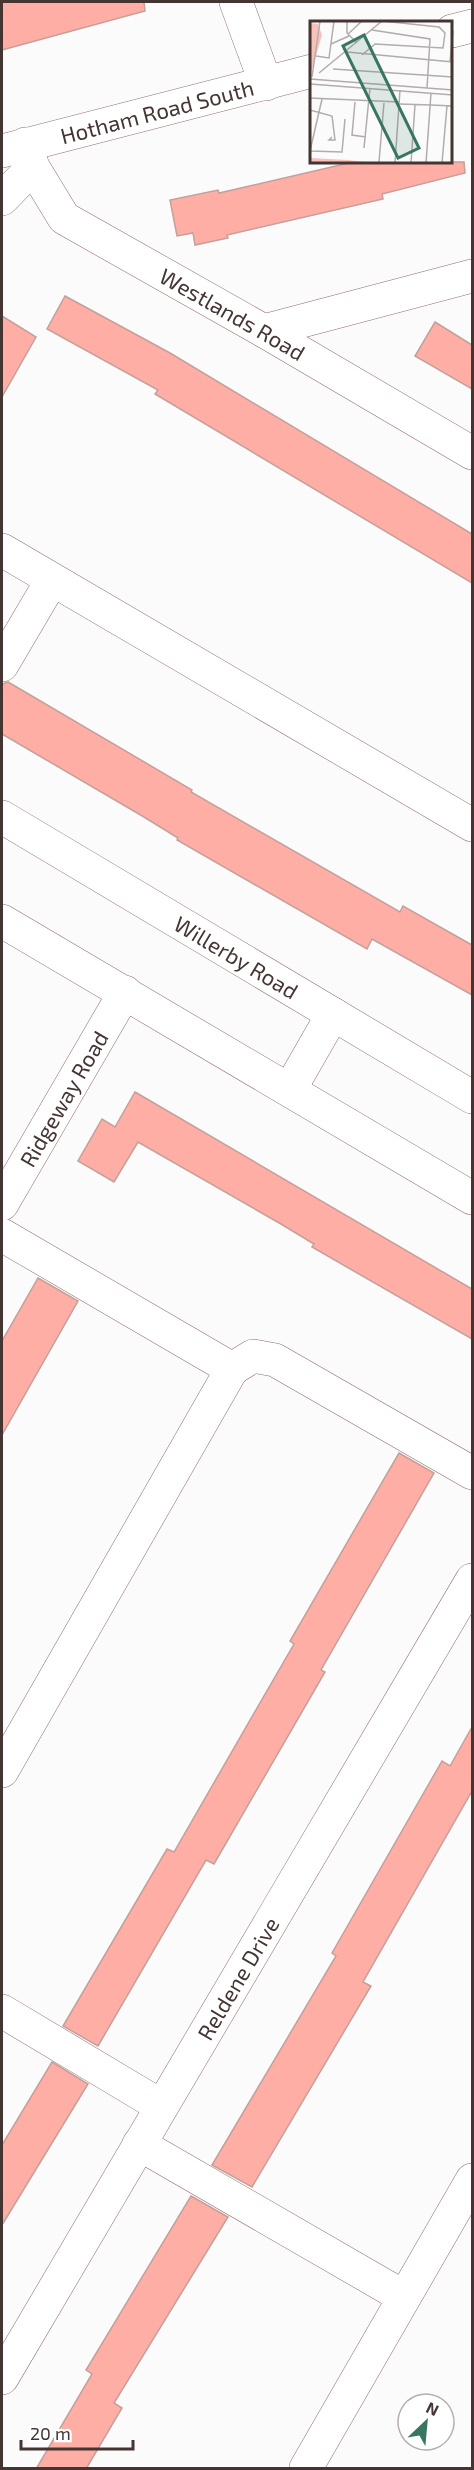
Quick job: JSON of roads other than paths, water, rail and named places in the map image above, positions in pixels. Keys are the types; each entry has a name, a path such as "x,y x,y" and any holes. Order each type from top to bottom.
{"street":[{"path":"236,2 266,84"},
{"path":"453,32 472,26"},
{"name":"Hotham Road South","path":"20,154 310,72"},
{"path":"2,199 20,154"},
{"name":"Westlands Road","path":"20,154 64,218 264,331 472,453"},
{"path":"264,331 472,276"},
{"path":"2,550 472,825"},
{"path":"2,665 52,580"},
{"name":"Willerby Road","path":"2,818 472,1097"},
{"path":"2,921 472,1198"},
{"name":"Ridgeway Road","path":"2,1204 125,992"},
{"path":"290,1089 333,1014"},
{"path":"2,1235 232,1369"},
{"path":"2,1771 232,1369 253,1356 275,1360 472,1473"},
{"name":"Reldene Drive","path":"2,2378 472,1580"},
{"path":"2,2011 161,2106"},
{"path":"139,2144 404,2297"},
{"path":"306,2469 472,2180"}]}
